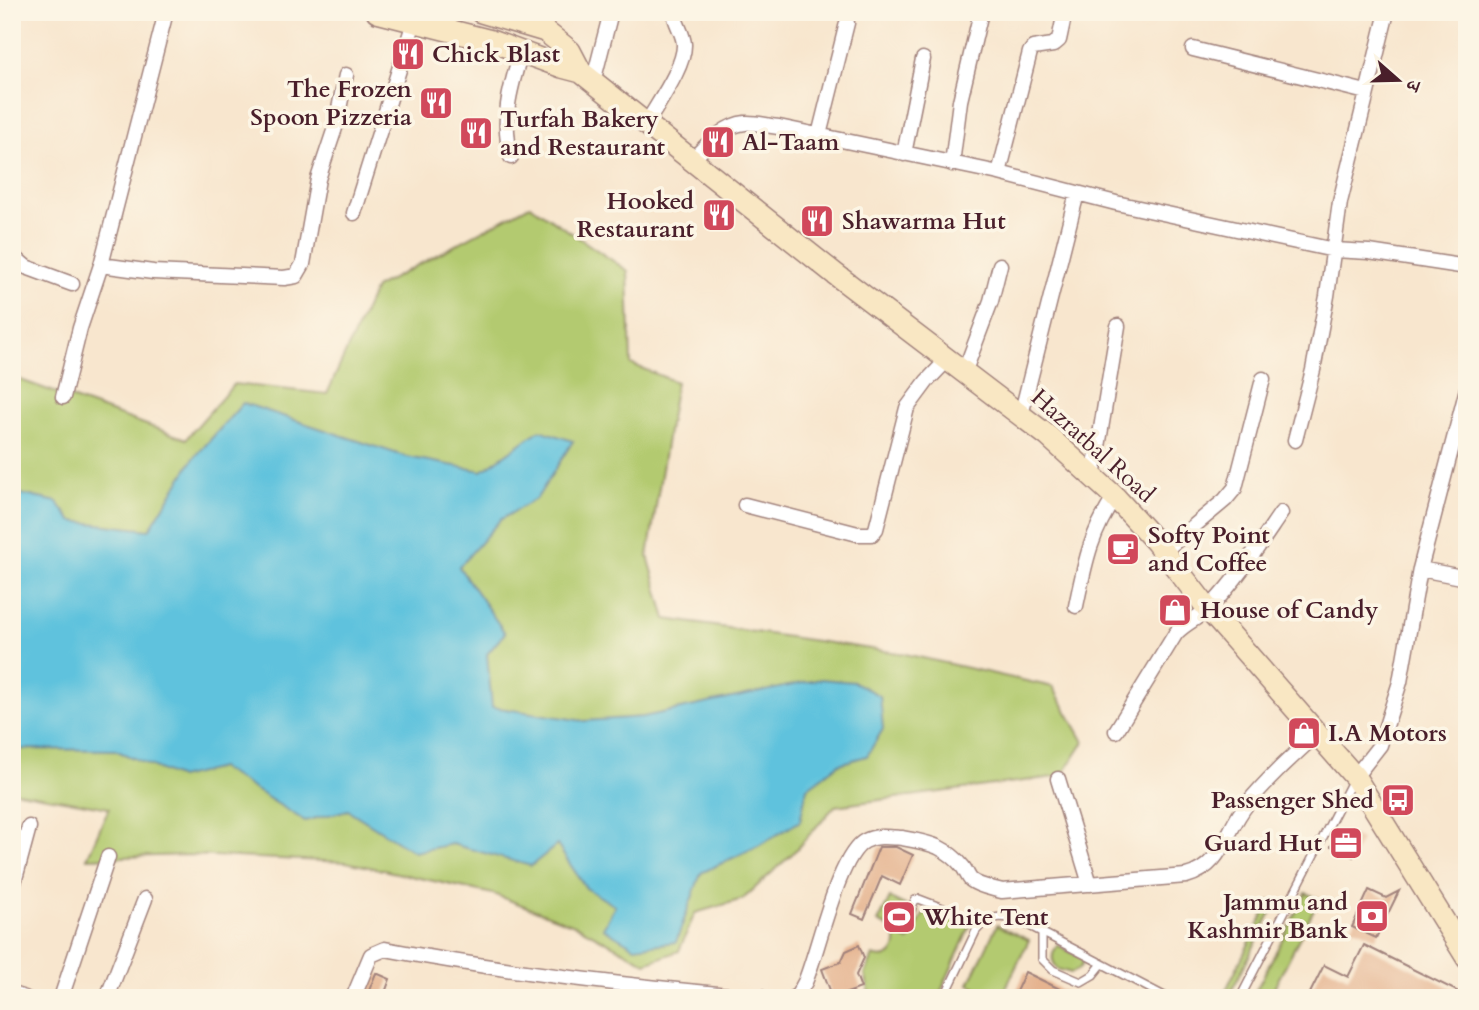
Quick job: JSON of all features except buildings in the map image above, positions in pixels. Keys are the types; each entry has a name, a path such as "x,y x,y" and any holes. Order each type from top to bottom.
{"main road":[{"name":"Hazratbal Road","path":"377,12 491,41 587,77 835,274 1048,436 1115,497 1164,551 1208,610 1354,777 1467,958"},
{"name":"Hazratbal Road","path":"481,12 545,31 570,51 587,77"}],"street":[{"path":"63,397 80,328 101,265 166,12"},
{"path":"587,77 611,12"},
{"path":"647,123 683,52 682,33 674,18 674,12"},
{"path":"952,164 960,101 981,12"},
{"path":"999,173 1030,52 1040,46 1053,45 1059,40 1065,12"},
{"path":"1295,440 1313,370 1340,202 1387,12"},
{"path":"354,213 414,22"},
{"path":"819,135 847,23"},
{"path":"1193,50 1366,92"},
{"path":"511,157 506,135 507,112 509,92 521,52"},
{"path":"904,154 923,59"},
{"path":"101,265 153,272 284,278 296,276 303,264 318,179 334,128 346,75"},
{"path":"693,159 723,133 743,123 819,135 999,173 1170,215 1334,250 1369,252 1467,267"},
{"path":"1021,415 1077,193"},
{"path":"12,255 26,267 72,284"},
{"path":"745,505 858,534 872,534 876,529 907,408 927,381 955,367 987,311 1000,265"},
{"path":"1093,477 1118,326"},
{"path":"1164,551 1225,500 1235,488 1263,379"},
{"path":"1354,777 1380,745 1400,682 1420,569 1467,389"},
{"path":"1076,607 1088,549 1096,527 1115,497"},
{"path":"1116,731 1176,633 1208,610 1237,576 1281,513"},
{"path":"1420,569 1467,578"},
{"path":"793,998 798,995 813,964 826,918 852,853 862,842 873,837 912,839 933,845 951,854 970,880 983,887 1002,891 1186,876 1208,867 1216,858 1246,804 1317,734"},
{"path":"1058,779 1090,884"},
{"path":"12,890 29,827"},
{"path":"61,998 108,857"},
{"path":"107,998 145,899"},
{"path":"354,998 371,955 385,949 535,973 763,998"},
{"path":"12,994 25,998"}],"lane":[{"path":"1240,998 1354,777"},
{"path":"909,913 919,899 982,923"},
{"path":"944,998 976,931 982,923 994,916 1007,917 1042,932 1153,995 1168,998"},
{"path":"1042,932 1042,959 1053,970 1081,982 1093,975 1102,964"}],"path":[{"path":"852,992 853,998"}],"green space":[{"path":"530,205 628,271 631,364 676,382 648,556 666,619 905,654 1053,687 1084,742 1062,776 835,806 792,854 743,899 695,913 679,951 646,963 577,926 493,894 346,862 190,855 87,858 109,808 12,791 12,377 186,439 234,384 327,394 375,288"},
{"path":"1306,893 1319,899 1269,998 1252,998"},
{"name":"White Tent","path":"890,898 919,912 907,937 878,922"},
{"path":"1270,901 1276,902 1231,992 1224,994"},
{"path":"928,906 971,924 938,998 859,998 869,991 865,974 873,956 884,957 892,953 896,945 895,934 909,941"},
{"path":"997,925 1029,940 1001,998 969,984"},
{"path":"1058,945 1084,960 1079,969 1071,973 1057,969 1053,957"}],"water":[{"path":"243,403 407,457 482,471 540,430 573,441 537,498 500,520 459,567 505,633 487,654 492,707 584,721 643,717 821,679 854,682 880,696 883,729 867,756 839,764 807,788 800,821 758,846 701,873 676,942 635,947 603,928 615,906 586,888 557,845 531,866 452,844 414,852 348,810 305,821 220,768 179,778 115,750 12,749 12,492 57,502 72,521 149,530 194,458"}],"place":[{"name":"Chick Blast","path":"408,54"},
{"name":"The Frozen Spoon Pizzeria","path":"436,103"},
{"name":"Turfah Bakery and Restaurant","path":"476,133"},
{"name":"Al-Taam","path":"718,142"},
{"name":"Hooked Restaurant","path":"719,215"},
{"name":"Shawarma Hut","path":"817,221"},
{"name":"Softy Point and Coffee","path":"1123,549"},
{"name":"House of Candy","path":"1175,610"},
{"name":"I.A Motors","path":"1304,733"},
{"name":"Passenger Shed","path":"1398,800"},
{"name":"Guard Hut","path":"1346,843"},
{"name":"Jammu and Kashmir Bank","path":"1372,916"},
{"name":"White Tent","path":"899,917"}]}
